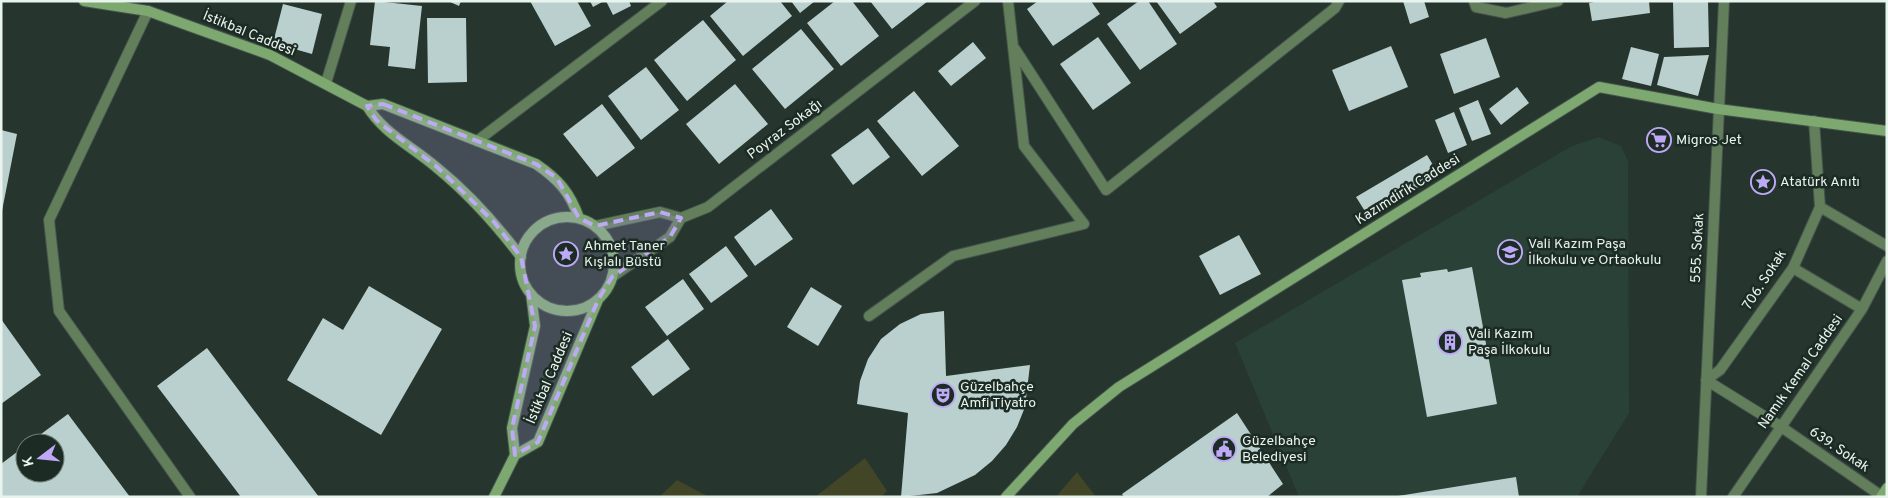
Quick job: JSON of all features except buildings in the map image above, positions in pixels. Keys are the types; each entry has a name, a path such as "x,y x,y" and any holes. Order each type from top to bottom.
{"main road":[{"name":"İstikbal Caddesi","path":"84,1 148,11 270,55 367,106 376,120 437,167 494,222 521,257"},
{"name":"Kazımdirik Caddesi","path":"1006,497 1073,424 1119,387 1599,87 1718,109 1887,131"},
{"name":"İstikbal Caddesi","path":"367,106 384,104 536,164 556,178 573,202 579,218"},
{"path":"560,217 579,218 595,226 604,234 611,246 614,261 612,277 598,300 579,310 563,310 548,306 531,294 521,272 521,257 525,243 534,231 546,222 560,217"},
{"name":"İstikbal Caddesi","path":"531,294 535,326 512,428 515,454 538,442 598,300"},
{"path":"494,497 515,454"}],"street":[{"path":"326,83 351,1"},
{"path":"477,141 662,1"},
{"path":"869,316 953,256 1084,224 1024,146 1008,1"},
{"path":"1014,47 1106,190 1336,8 1339,1"},
{"path":"1474,1 1476,7 1506,13 1558,1"},
{"name":"555. Sokak","path":"1701,497 1724,1"},
{"name":"Poyraz Sokağı","path":"681,218 708,207 968,3"},
{"path":"148,11 49,220 59,311 190,497"},
{"name":"706. Sokak","path":"1706,380 1720,370 1793,268 1820,207 1814,121"},
{"path":"1820,207 1887,246"},
{"path":"595,226 660,212 681,218 670,237 612,277"},
{"name":"Namık Kemal Caddesi","path":"1733,497 1862,309 1887,261"},
{"path":"1793,268 1862,309"},
{"name":"639. Sokak","path":"1706,380 1780,426 1883,495"}],"highlighted area":[{"path":"383,104 536,164 557,178 579,218 595,226 660,212 681,218 670,237 612,277 598,300 538,442 515,455 512,428 535,326 521,257 494,222 437,167 376,120 367,106"}],"shaded area":[{"name":"Vali Kazım Paşa İlkokulu ve Ortaokulu","path":"1599,137 1621,146 1628,161 1629,413 1577,497 1299,497 1235,343 1572,146"},
{"path":"865,458 887,491 881,497 815,497"},
{"path":"1077,472 1096,497 1056,497"},
{"path":"677,480 709,497 659,497"}],"place":[{"name":"Migros Jet","path":"1659,140"},
{"name":"Atatürk Anıtı","path":"1763,182"},
{"name":"Vali Kazım Paşa İlkokulu ve Ortaokulu","path":"1510,252"},
{"name":"Ahmet Taner Kışlalı Büstü","path":"566,254"},
{"name":"Vali Kazım Paşa İlkokulu","path":"1450,342"},
{"name":"Güzelbahçe Amfi Tiyatro","path":"943,395"},
{"name":"Güzelbahçe Belediyesi","path":"1224,449"}]}
